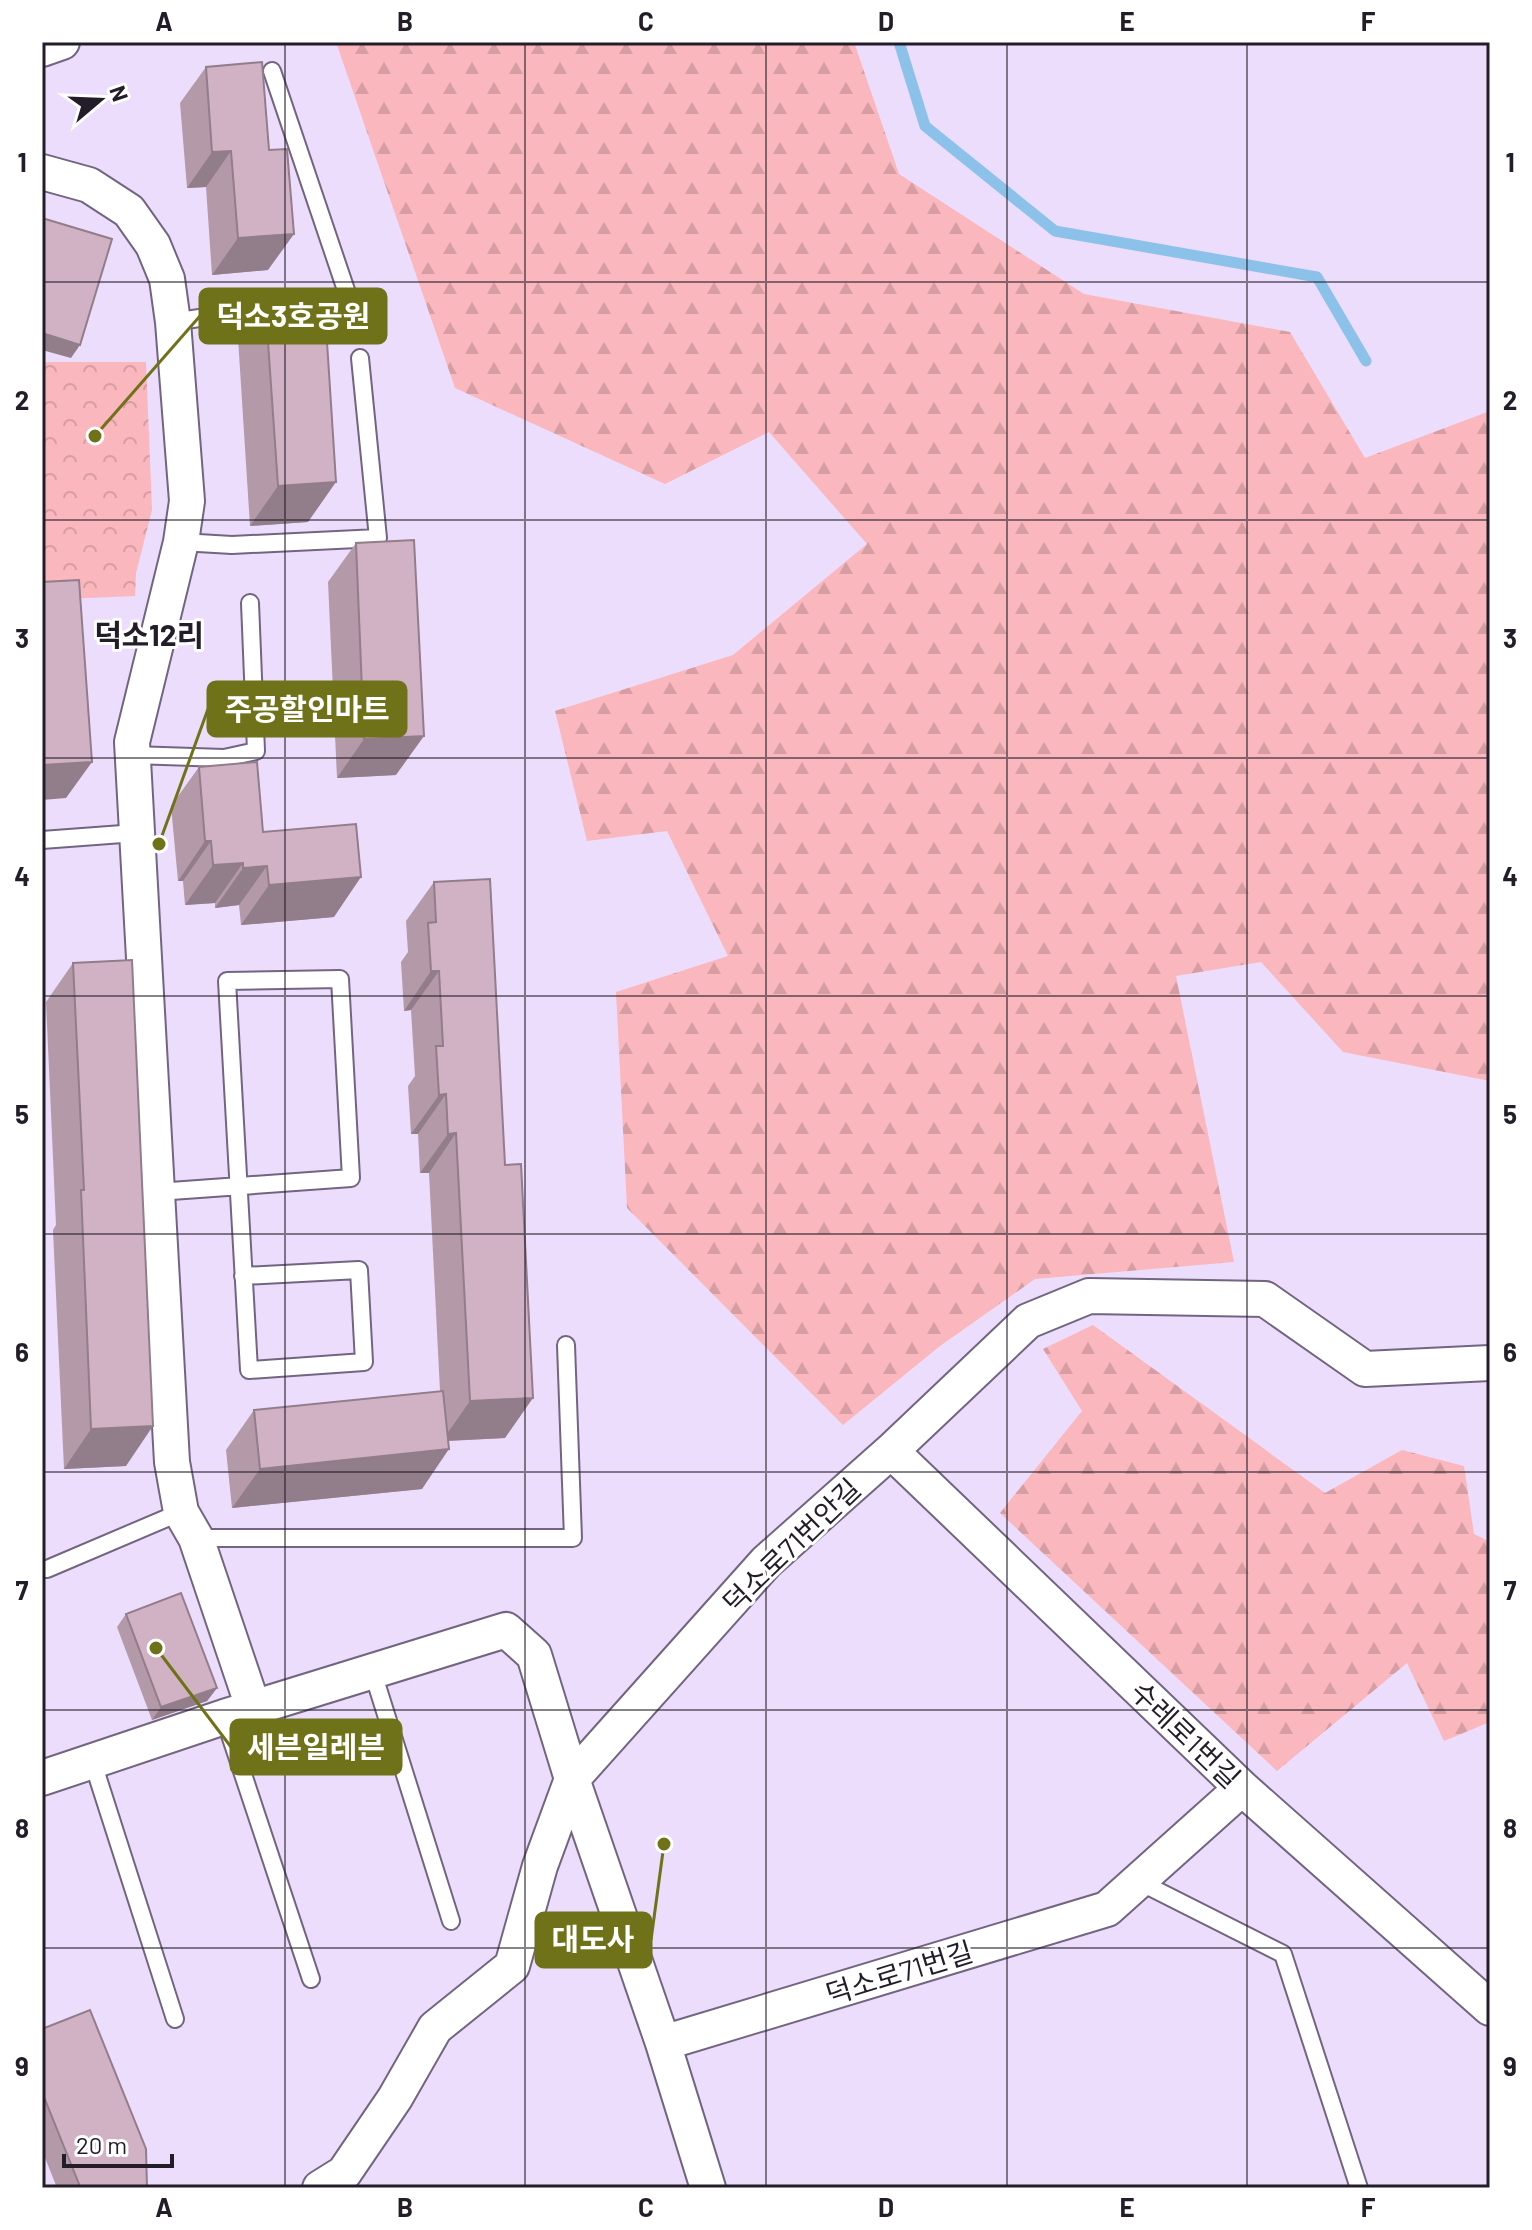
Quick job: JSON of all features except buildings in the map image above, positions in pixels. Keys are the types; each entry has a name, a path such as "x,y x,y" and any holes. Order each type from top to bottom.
{"street":[{"path":"42,49 62,42"},
{"path":"42,172 89,185 129,211 153,245 167,279 173,322 187,501 181,542 132,742 132,755 172,1462 239,1714"},
{"name":"덕소로71번안길","path":"320,2188 344,2173 395,2098 435,2028 512,1966 540,1866 572,1779 766,1562 891,1451 1028,1321 1089,1296 1265,1299 1365,1369 1490,1363"},
{"name":"수레로1번길","path":"891,1451 1242,1788 1490,2008"},
{"path":"42,1778 506,1630 534,1655 708,2188"},
{"name":"덕소로71번길","path":"663,2043 1107,1909 1242,1788"}],"lane":[{"path":"173,322 348,296 272,71"},
{"path":"181,542 232,545 378,538 360,358"},
{"path":"132,755 224,758 256,751 250,603"},
{"path":"42,840 136,833"},
{"path":"157,1192 239,1186 351,1178 340,979 227,981 239,1186 243,1276 249,1370 364,1362 359,1270 243,1276"},
{"path":"42,1569 188,1525 573,1538 566,1345"},
{"path":"373,1673 451,1921"},
{"path":"239,1714 311,1979"},
{"path":"93,1763 175,2019"},
{"path":"1138,1881 1283,1954 1359,2188"}],"green space":[{"path":"336,42 854,42 899,174 1084,294 1290,332 1365,458 1490,411 1490,1081 1343,1052 1261,962 1176,976 1234,1262 1035,1279 940,1346 843,1425 627,1208 616,992 728,956 667,831 587,841 555,711 733,655 867,544 769,432 665,484 455,388"},
{"path":"42,362 146,362 152,510 136,573 135,596 42,600"},
{"path":"1093,1325 1325,1493 1402,1450 1464,1466 1474,1534 1490,1542 1490,1722 1444,1741 1407,1663 1277,1771 1000,1513 1082,1411 1043,1349"}],"waterway":[{"path":"899,42 925,126 1055,231 1317,277 1366,361"}],"place":[{"name":"덕소3호공원","path":"95,436"},
{"name":"주공할인마트","path":"159,844"},
{"name":"세븐일레븐","path":"156,1648"},
{"name":"대도사","path":"664,1844"}],"district":[{"name":"덕소12리","path":"149,634"}]}
